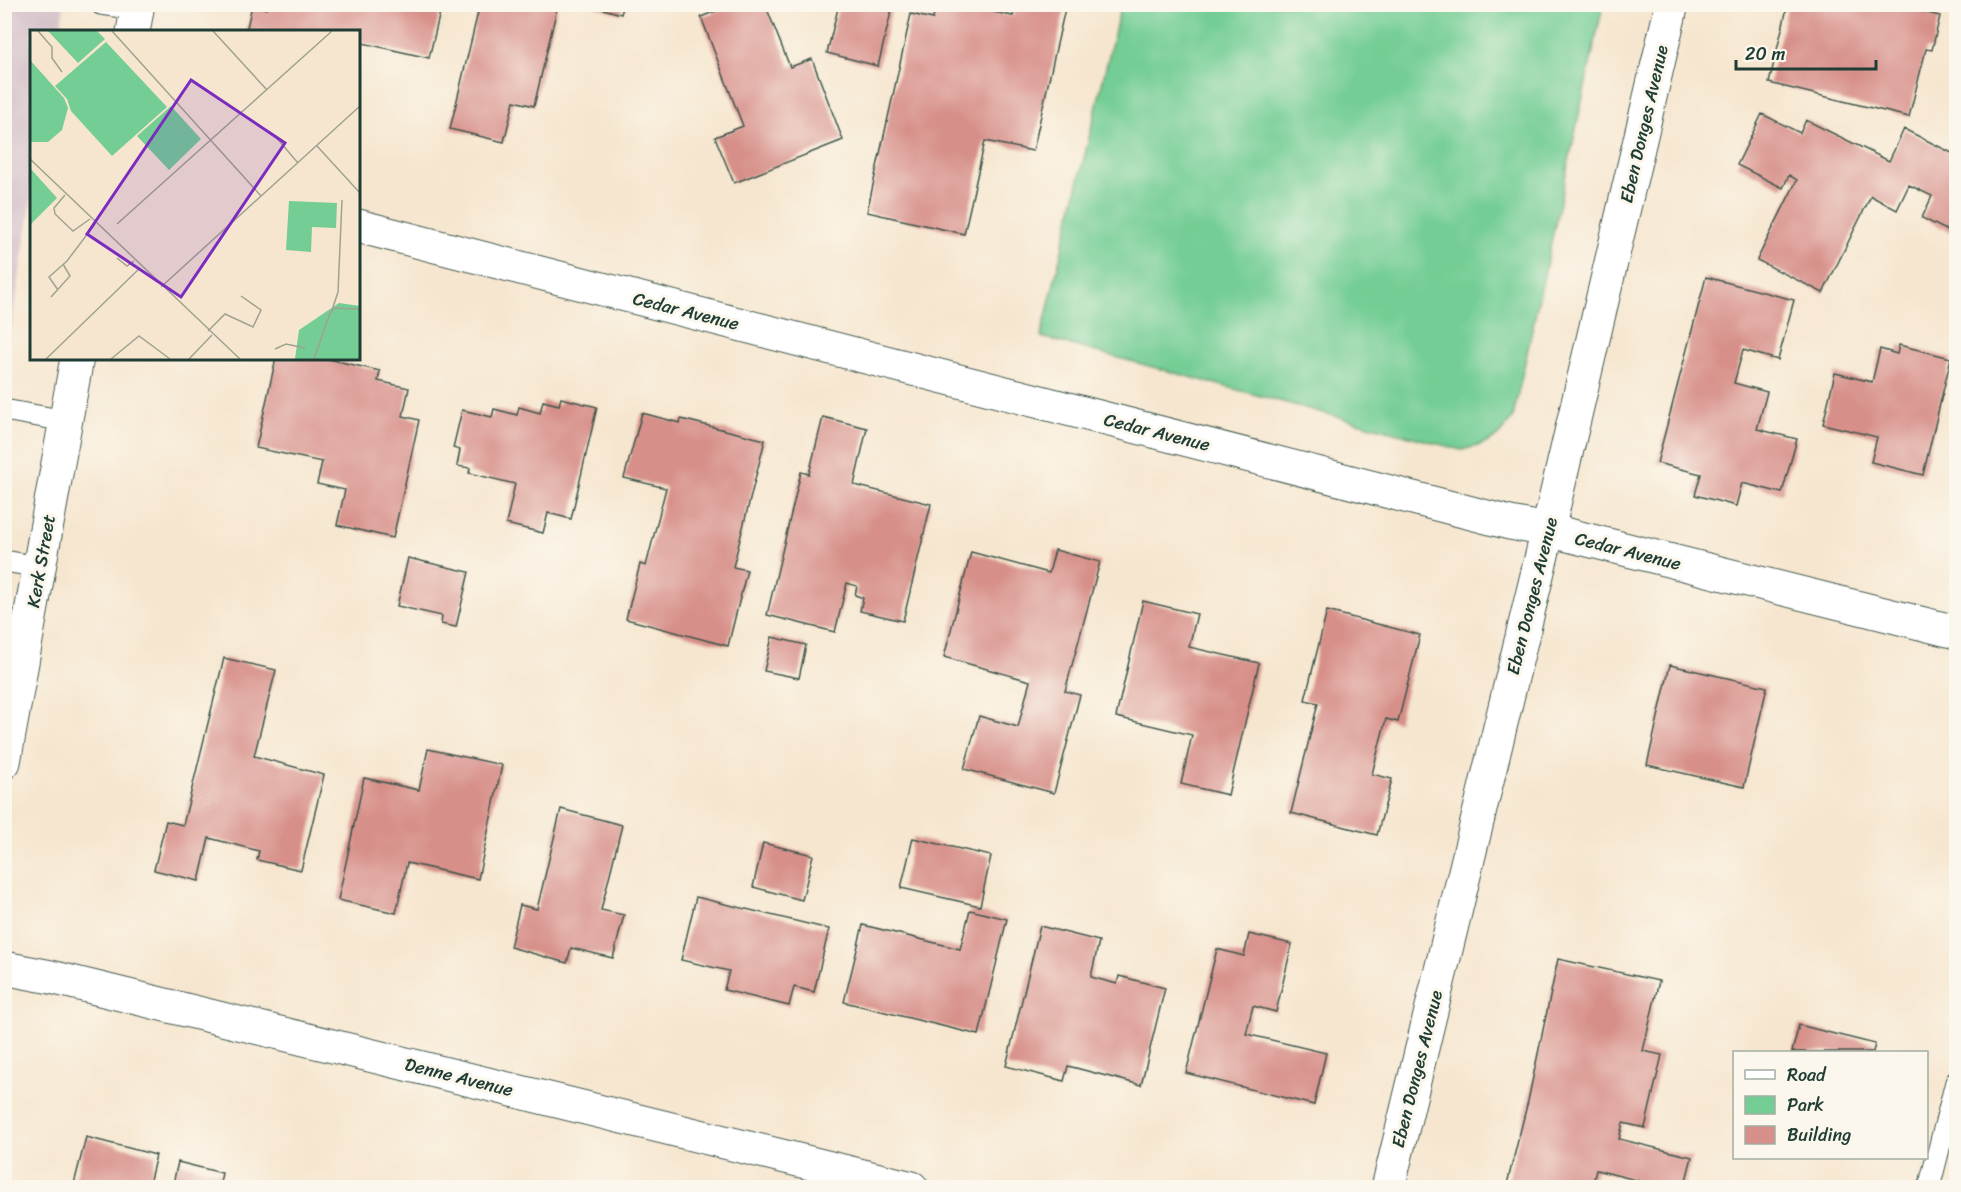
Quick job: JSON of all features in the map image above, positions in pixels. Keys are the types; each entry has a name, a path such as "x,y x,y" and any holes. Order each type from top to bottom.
{"street":[{"name":"Eben Donges Avenue","path":"1388,1188 1548,530 1672,4"},
{"name":"Cedar Avenue","path":"360,227 1487,518 1548,530 1956,632"},
{"name":"Kerk Street","path":"4,762 13,660 40,567 76,360"},
{"name":"Denne Avenue","path":"4,968 63,980 912,1188"}],"lane":[{"path":"101,4 136,15"},
{"path":"4,410 66,422"},
{"path":"4,561 40,567"},
{"path":"1929,1188 1956,1082"}],"shaded area":[{"path":"5,4 64,5 60,30 30,30 30,209 5,367"}],"green space":[{"path":"1121,5 1603,5 1513,417 1497,436 1479,446 1461,450 1041,337"}],"building":[{"path":"268,4 442,4 429,58 360,42 360,30 246,30 252,5 267,9"},
{"path":"480,4 558,4 534,106 514,101 504,142 450,129"},
{"path":"586,4 624,4 621,14"},
{"path":"733,4 765,4 790,67 812,59 843,140 734,183 715,137 743,126 701,17"},
{"path":"839,4 893,4 878,66 827,53"},
{"path":"936,4 984,4 983,10 1013,16 1016,4 1066,4 1033,151 985,141 964,234 867,212 911,14 933,19"},
{"path":"1788,4 1920,4 1919,11 1940,16 1932,50 1926,49 1909,117 1769,83"},
{"path":"1762,114 1800,133 1806,120 1889,161 1904,129 1956,155 1956,235 1922,218 1932,196 1909,185 1897,210 1871,196 1823,293 1757,260 1797,180 1789,175 1783,188 1737,165"},
{"path":"1706,277 1794,300 1778,360 1743,350 1734,383 1767,392 1757,429 1797,439 1782,493 1742,483 1736,506 1695,495 1701,474 1657,463"},
{"path":"1899,345 1951,358 1923,475 1871,462 1877,437 1823,424 1835,373 1872,382 1880,349 1897,354"},
{"path":"276,360 333,360 380,371 378,381 409,388 403,416 419,420 393,538 337,525 345,490 317,484 322,462 256,448"},
{"path":"561,398 597,407 571,519 548,513 543,533 506,524 515,484 469,473 470,468 457,466 460,450 453,448 462,410 492,417 494,409 517,415 519,407 540,413 543,401 559,405"},
{"path":"642,413 680,423 681,419 765,440 733,567 747,570 728,646 626,619 640,564 646,566 666,488 624,478"},
{"path":"823,417 867,428 854,485 931,504 903,621 860,611 863,598 855,595 857,586 847,583 835,632 767,615 801,472 809,474"},
{"path":"1055,550 1100,562 1065,691 1080,695 1054,793 964,769 979,716 1018,727 1030,681 944,657 971,552 1049,573"},
{"path":"408,558 469,572 456,627 441,624 442,616 397,606"},
{"path":"1143,601 1197,614 1189,647 1259,663 1228,795 1181,784 1192,735 1116,717"},
{"path":"1327,611 1420,635 1398,722 1386,719 1372,774 1392,779 1377,835 1291,813 1318,703 1305,700"},
{"path":"772,637 806,645 799,678 764,671"},
{"path":"224,658 276,670 254,756 324,775 301,870 257,860 259,851 209,838 199,881 154,870 166,821 183,825"},
{"path":"1670,665 1767,687 1744,787 1647,765"},
{"path":"428,749 502,765 478,879 407,863 396,913 338,900 364,778 419,790"},
{"path":"561,809 622,825 601,910 624,915 613,958 571,948 567,963 510,947 520,905 537,909"},
{"path":"913,838 991,856 980,906 901,888"},
{"path":"763,843 813,855 802,900 753,887"},
{"path":"696,897 829,929 814,992 794,987 789,1006 724,990 729,971 681,960"},
{"path":"970,910 1007,919 979,1035 844,1002 863,925 960,949"},
{"path":"1040,926 1099,941 1091,977 1117,984 1119,976 1165,988 1141,1085 1068,1066 1064,1081 1006,1066"},
{"path":"1249,934 1292,944 1276,1012 1253,1006 1246,1034 1326,1053 1314,1105 1186,1073 1217,949 1244,956"},
{"path":"1558,959 1659,981 1643,1051 1662,1055 1645,1128 1623,1123 1619,1139 1692,1157 1684,1188 1668,1188 1596,1170 1592,1188 1506,1188 1528,1101"},
{"path":"1799,1025 1875,1044 1873,1051 1792,1051"},
{"path":"86,1137 156,1155 148,1188 73,1188"},
{"path":"178,1162 222,1173 219,1188 172,1188"}]}
